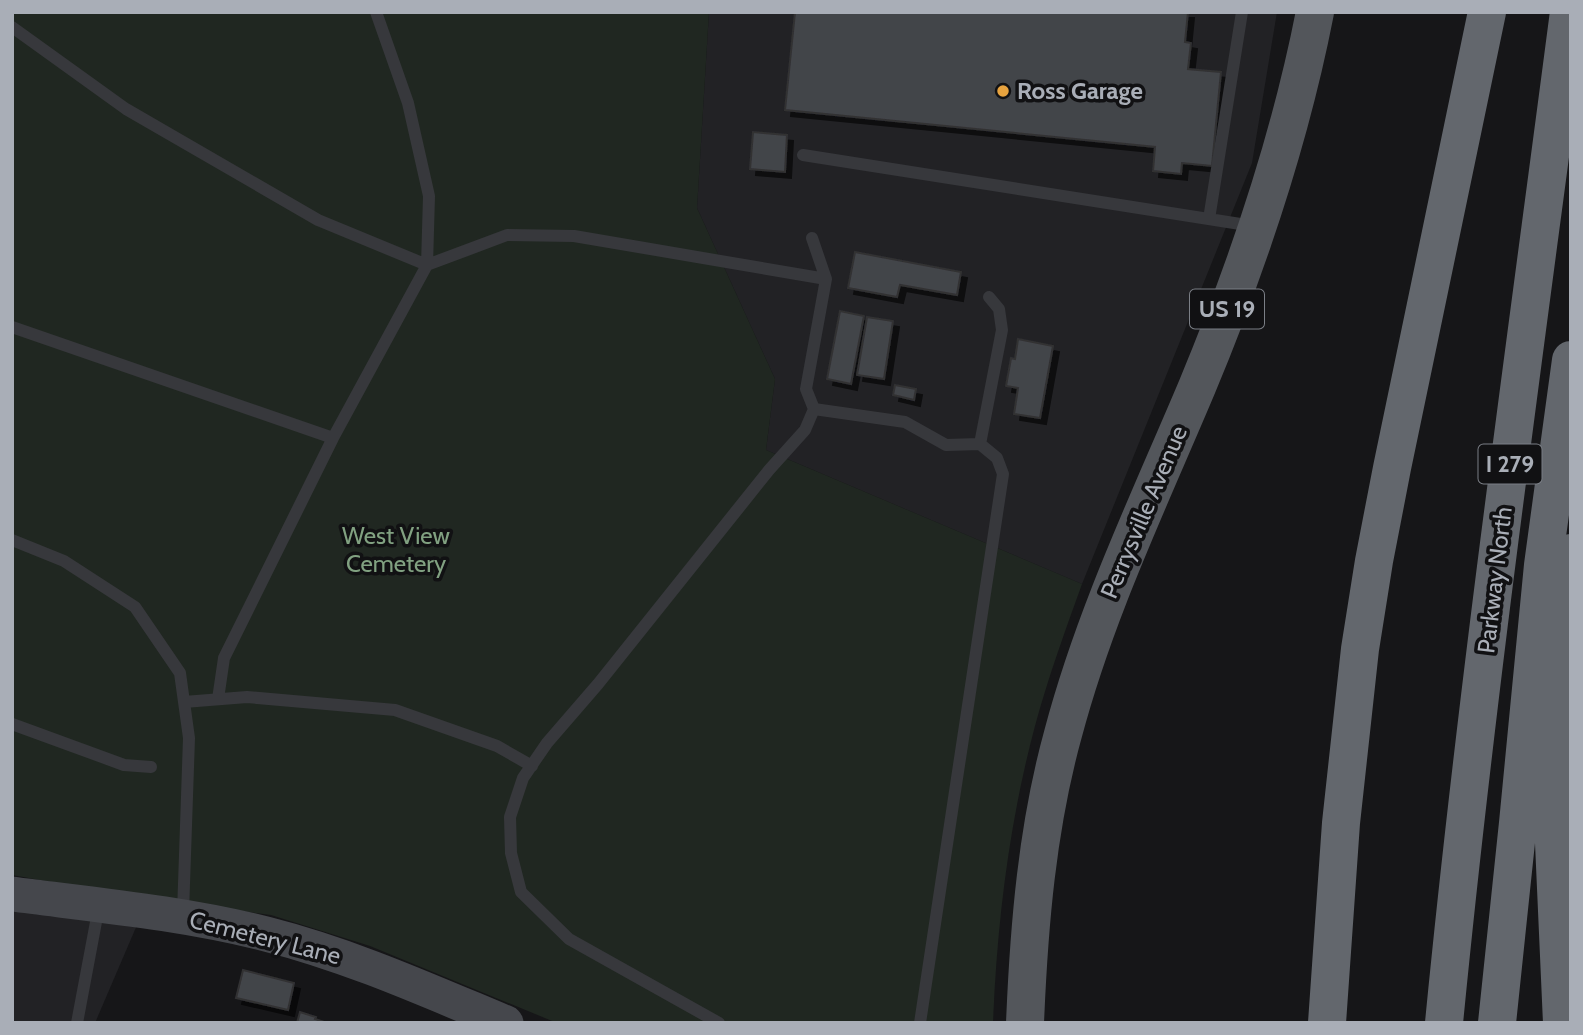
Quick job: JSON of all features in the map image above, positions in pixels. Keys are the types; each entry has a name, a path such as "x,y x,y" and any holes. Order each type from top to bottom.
{"highway":[{"path":"1327,1023 1349,737 1362,636 1392,468 1487,12"},
{"name":"Parkway North","path":"1444,1023 1484,657 1569,12"},
{"path":"1497,1023 1543,565 1571,360"},
{"path":"1562,1023 1554,843 1555,782 1571,553"},
{"path":"1511,1023 1518,823"}],"main road":[{"name":"Perrysville Avenue","path":"1025,1023 1030,920 1038,857 1063,735 1083,666 1108,596 1197,386 1257,226 1278,160 1315,12"}],"street":[{"name":"Cemetery Lane","path":"12,894 183,917 266,934 375,969 506,1023"}],"lane":[{"path":"218,699 225,658 333,438 428,265 429,196 408,103 376,12"},
{"path":"1209,219 1242,12"},
{"path":"12,27 126,109 318,220 428,265 507,235 574,236 826,279"},
{"path":"803,155 1257,226"},
{"path":"719,1023 569,939 521,892 511,853 510,817 523,778 547,743 804,430 814,409 806,389 826,279 813,238"},
{"path":"980,444 1002,330 999,309 989,296"},
{"path":"12,327 333,438"},
{"path":"814,409 905,422 946,445 980,444 997,458 1003,474 920,1023"},
{"path":"12,540 64,561 135,607 180,673 189,738 183,917"},
{"path":"184,702 247,697 395,710 497,746 531,766"},
{"path":"12,724 124,765 151,766"},
{"path":"77,1023 99,905"}],"shaded area":[{"path":"709,12 1277,12 1252,163 1082,584 766,450 775,379 697,208"},
{"path":"12,894 143,911 95,1023 12,1023"}],"green space":[{"name":"West View Cemetery","path":"12,12 709,12 697,208 775,379 766,450 1082,584 1040,708 1018,799 1001,911 993,1023 557,1023 370,946 271,915 129,896 12,875"}],"building":[{"name":"Ross Garage","path":"795,12 1188,12 1185,42 1191,43 1188,69 1221,72 1212,166 1182,163 1181,174 1153,171 1155,147 785,110"},
{"path":"753,132 787,135 785,172 750,169"},
{"path":"855,252 961,272 957,295 900,285 897,297 848,288"},
{"path":"840,311 864,316 851,384 827,379"},
{"path":"867,317 893,321 884,379 857,375"},
{"path":"1018,339 1053,346 1040,418 1014,414 1018,388 1006,386"},
{"path":"895,385 916,389 914,400 893,395"},
{"path":"243,970 294,983 288,1010 236,998"},
{"path":"300,1012 316,1017 315,1019 327,1023 297,1023"}],"place":[{"name":"Ross Garage","path":"1003,91"}]}
